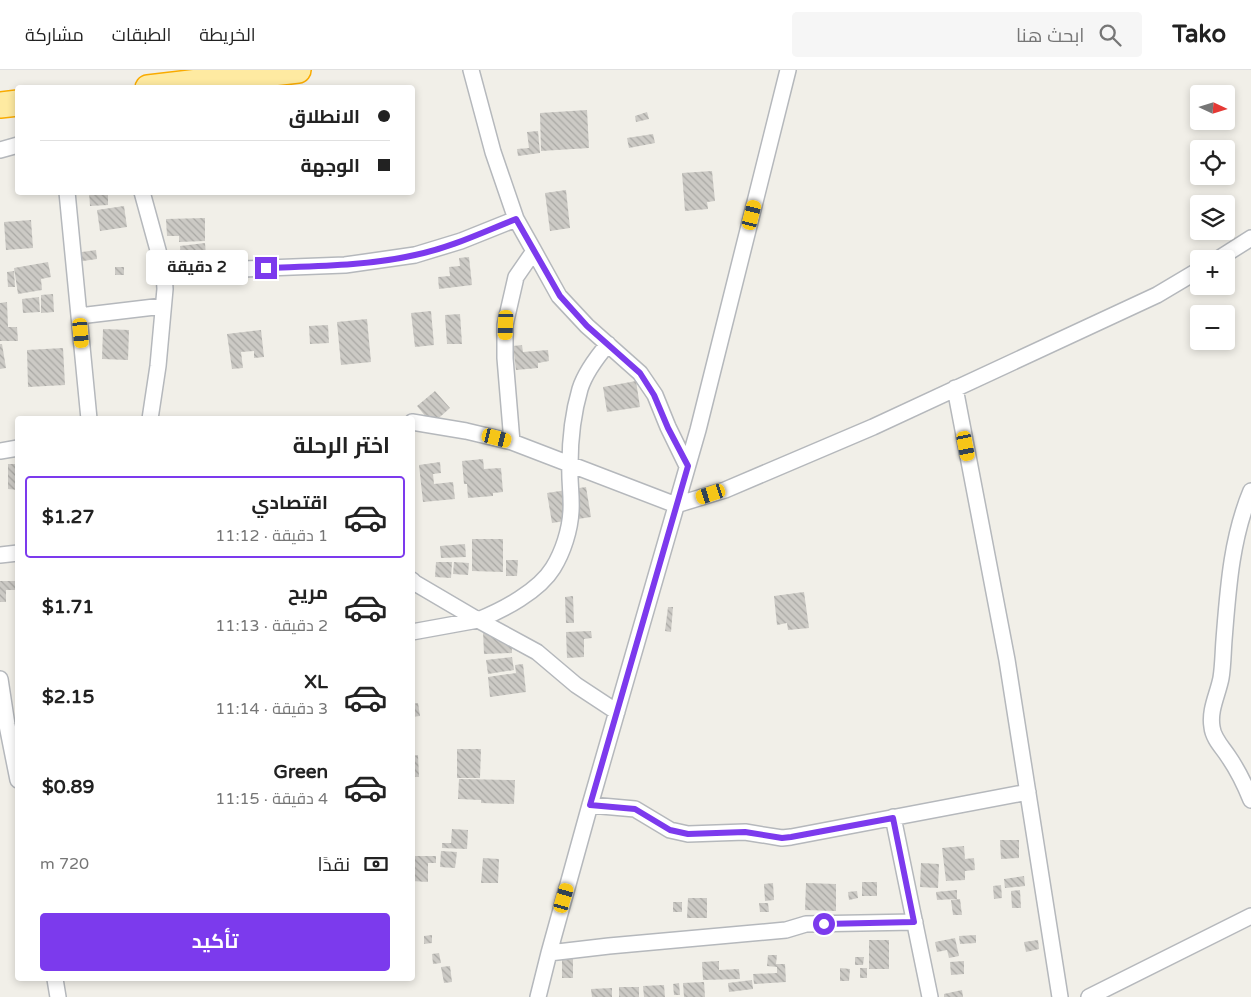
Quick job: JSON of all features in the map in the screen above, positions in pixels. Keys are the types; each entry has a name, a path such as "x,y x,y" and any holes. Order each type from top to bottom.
{"highway":[{"path":"171,85 287,70"},
{"path":"0,105 15,103"}],"street":[{"path":"471,70 493,152 516,219 534,252 560,296 587,326 640,373 654,395 668,428 688,466"},
{"path":"538,997 548,953 616,712 688,466 788,70"},
{"path":"0,150 15,147"},
{"path":"67,195 89,416"},
{"path":"143,195 164,272 158,366 150,416"},
{"path":"164,272 345,265 415,255 461,241 516,219"},
{"path":"1232,250 1251,238"},
{"path":"512,442 504,358 506,325 516,277 534,252"},
{"path":"415,422 466,430 512,442 676,505 747,481 873,427 1158,295 1190,275"},
{"path":"79,316 163,306"},
{"path":"415,631 478,620 514,602 536,587 552,570 562,549 571,511 570,464 575,413 580,388 596,359 608,344"},
{"path":"955,388 1007,660 1060,997"},
{"path":"0,451 15,448"},
{"path":"1251,491 1235,544 1221,678 1212,716 1212,728 1219,745 1228,756 1247,789 1251,800"},
{"path":"0,555 15,553"},
{"path":"415,582 478,620 538,652 576,685 616,712"},
{"path":"0,679 15,764"},
{"path":"590,805 635,809 665,827 688,834 745,832 782,838 1028,792"},
{"path":"893,818 930,997"},
{"path":"548,953 786,930 806,924 914,922"},
{"path":"1089,997 1247,922"},
{"path":"55,981 58,997"}],"building":[{"path":"587,110 589,148 541,151 540,113"},
{"path":"647,112 649,119 636,122 635,116"},
{"path":"538,131 540,153 518,156 517,149 529,148 527,132"},
{"path":"653,134 655,143 629,148 627,138"},
{"path":"712,171 715,201 707,202 708,209 685,211 682,173"},
{"path":"566,190 570,228 550,231 545,193"},
{"path":"89,195 108,195 108,205 90,206"},
{"path":"124,206 127,227 100,231 97,210"},
{"path":"205,218 205,241 179,242 179,236 167,236 166,219"},
{"path":"31,220 33,248 6,250 4,222"},
{"path":"205,243 208,282 184,285 180,246"},
{"path":"96,250 97,259 76,262 75,253"},
{"path":"469,257 472,285 439,289 438,277 450,276 449,267 460,266 459,258"},
{"path":"48,262 51,277 41,279 42,290 18,294 14,268"},
{"path":"115,267 124,267 124,275 115,275"},
{"path":"14,271 15,287 8,287 7,272"},
{"path":"53,294 54,312 41,313 41,295"},
{"path":"39,297 40,312 23,313 22,299"},
{"path":"7,302 8,327 17,327 18,341 0,341 0,303"},
{"path":"431,311 434,345 415,347 411,313"},
{"path":"460,314 462,344 447,344 445,315"},
{"path":"367,319 371,362 341,365 337,322"},
{"path":"328,325 329,343 310,344 309,326"},
{"path":"103,329 129,330 128,360 102,359"},
{"path":"261,330 264,357 254,358 254,351 241,352 243,368 232,369 227,334"},
{"path":"0,344 2,344 6,368 0,369"},
{"path":"522,345 523,352 548,350 549,361 538,363 538,368 516,370 513,346"},
{"path":"63,348 65,385 28,387 27,350"},
{"path":"636,381 640,407 607,412 603,387"},
{"path":"435,391 450,408 432,424 417,406"},
{"path":"483,459 484,469 501,468 503,492 493,493 493,496 468,498 467,484 464,484 462,461"},
{"path":"440,462 441,473 433,474 434,484 453,482 455,499 423,502 419,465"},
{"path":"8,464 15,464 15,490 8,489"},
{"path":"586,487 591,517 552,523 547,493"},
{"path":"472,539 503,539 503,572 472,571"},
{"path":"465,544 466,557 441,558 440,546"},
{"path":"506,560 518,560 517,576 506,576"},
{"path":"436,562 452,562 451,578 435,577"},
{"path":"454,562 469,563 468,575 453,574"},
{"path":"0,581 15,581 15,590 6,590 6,602 0,602"},
{"path":"804,592 809,628 788,630 787,623 777,625 774,596"},
{"path":"573,596 574,623 566,623 565,597"},
{"path":"668,607 673,607 671,632 665,631"},
{"path":"511,630 512,653 484,654 483,631"},
{"path":"591,631 592,638 584,639 584,657 567,658 566,632"},
{"path":"512,657 514,670 488,674 486,660"},
{"path":"523,664 526,692 490,697 488,677 516,673 515,665"},
{"path":"418,703 420,716 415,717 415,704"},
{"path":"457,749 481,749 480,778 457,778"},
{"path":"418,755 419,777 415,777 415,756"},
{"path":"459,779 515,780 514,804 481,803 481,800 458,799"},
{"path":"452,829 468,830 467,849 442,848 442,843 451,843"},
{"path":"1000,840 1019,840 1019,858 1001,859"},
{"path":"964,846 965,859 974,858 975,870 965,871 965,880 946,881 942,848"},
{"path":"441,851 457,852 455,868 440,867"},
{"path":"415,856 436,856 436,863 428,863 428,882 415,881"},
{"path":"483,858 499,859 498,883 481,883"},
{"path":"921,863 939,864 938,888 920,887"},
{"path":"1024,876 1025,886 1005,888 1004,879"},
{"path":"862,882 877,882 877,896 862,896"},
{"path":"773,883 774,900 765,901 764,884"},
{"path":"806,883 836,884 836,911 805,910"},
{"path":"1001,885 1002,898 994,899 993,886"},
{"path":"957,890 957,899 937,900 936,892"},
{"path":"1020,890 1021,908 1012,908 1011,891"},
{"path":"857,891 858,898 849,900 848,892"},
{"path":"688,898 707,898 707,918 687,918"},
{"path":"960,899 962,915 953,915 951,900"},
{"path":"673,902 682,902 682,912 673,912"},
{"path":"759,903 768,903 769,912 760,912"},
{"path":"432,935 432,943 424,944 424,936"},
{"path":"976,935 976,943 960,944 959,936"},
{"path":"955,938 959,956 949,958 947,950 937,952 935,942"},
{"path":"869,940 889,940 889,969 869,969"},
{"path":"1038,940 1039,949 1026,952 1024,942"},
{"path":"439,953 441,963 433,964 432,954"},
{"path":"562,953 573,953 573,978 562,978"},
{"path":"768,955 777,955 776,964 785,964 786,982 754,984 753,974 777,973 777,967 767,966"},
{"path":"855,957 864,957 863,965 855,965"},
{"path":"719,961 719,970 739,969 740,979 703,980 702,962"},
{"path":"964,961 964,974 951,975 950,962"},
{"path":"450,966 452,982 444,983 441,967"},
{"path":"840,968 850,969 849,981 840,981"},
{"path":"860,968 867,968 867,978 860,978"},
{"path":"752,980 753,989 729,992 728,983"},
{"path":"704,982 705,997 684,997 683,983"},
{"path":"679,983 680,995 674,995 673,984"},
{"path":"664,985 665,997 644,997 643,986"},
{"path":"619,987 639,987 639,997 619,997"},
{"path":"612,988 612,997 592,997 591,989"},
{"path":"962,990 963,997 944,997 944,994"}],"route":[{"path":"266,268 345,265 415,255 461,241 516,219 560,296 587,326 640,373 654,395 668,428 688,466 590,805 635,809 670,830 688,834 745,832 782,838 893,818 914,922 824,924"}]}
